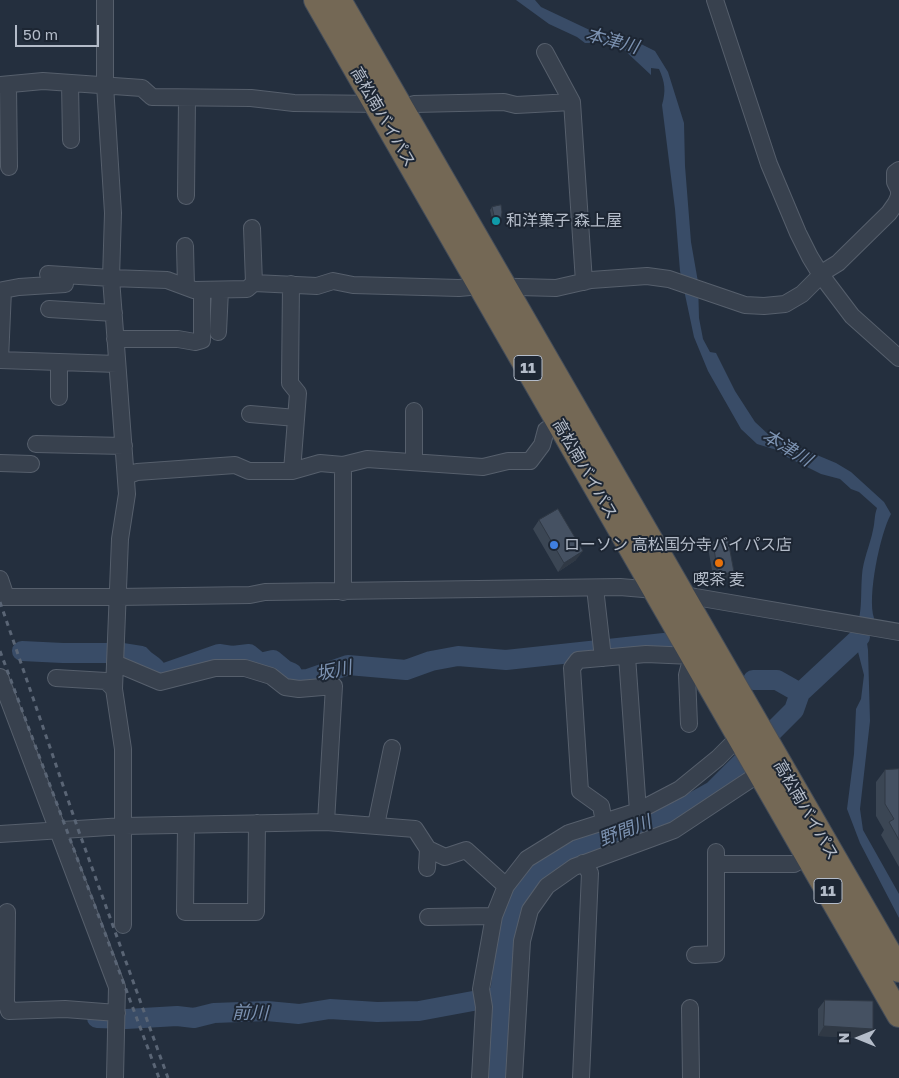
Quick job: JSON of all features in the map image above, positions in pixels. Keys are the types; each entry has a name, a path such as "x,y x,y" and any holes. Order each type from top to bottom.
{"highway":[{"name":"高松南バイパス","path":"316,0 396,104 481,286 692,656 746,728"},
{"name":"高松南バイパス","path":"339,0 396,104 684,596 808,856 899,1015"},
{"name":"高松南バイパス","path":"762,763 899,970"}],"street":[{"path":"105,0 105,85 113,213 112,282 127,494 120,539 114,689 123,749 123,925"},
{"path":"715,0 769,164 798,233 821,275 852,316 899,358"},
{"path":"545,52 572,102 584,282"},
{"path":"9,167 4,85 43,81 142,88 152,97 251,98 294,103 504,102 516,105 572,102"},
{"path":"70,83 71,140"},
{"path":"186,196 187,98"},
{"path":"0,371 3,290 19,287 167,280 194,290 247,289 254,283 316,286 334,281 353,285 556,288 584,282 647,276 669,279 736,303 754,306 785,304 802,294 821,275 838,263 889,213 899,196 899,190 895,182 895,173 899,170"},
{"path":"252,228 254,283"},
{"path":"185,246 186,287"},
{"path":"48,274 112,282"},
{"path":"291,284 290,383 298,392 292,471"},
{"path":"116,339 178,339 195,342 202,340 202,290"},
{"path":"218,332 220,290"},
{"path":"49,309 114,313"},
{"path":"0,360 117,364"},
{"path":"59,362 59,397"},
{"path":"414,411 414,462"},
{"path":"250,414 296,418"},
{"path":"126,476 137,472 235,465 249,471 292,471 320,463 343,465 367,460 483,467 508,461 530,461 542,445 546,430 558,422"},
{"path":"36,444 124,446"},
{"path":"0,463 31,464"},
{"path":"343,465 343,592"},
{"path":"0,580 3,597 250,595 265,592 620,587 655,590 899,632"},
{"path":"595,588 602,651"},
{"path":"604,822 601,806 580,791 572,668 578,660 602,651 627,656 646,654 692,656 687,675 689,724"},
{"path":"116,656 160,682 214,668 245,668 271,676 285,687 299,689 334,686 326,822"},
{"path":"627,656 638,811"},
{"path":"0,677 117,987 115,1078"},
{"path":"56,678 106,681 114,689"},
{"path":"480,1078 484,1007 481,989 494,916 506,886 527,859 569,834 638,811 680,789 718,758 746,728"},
{"path":"376,826 392,748"},
{"path":"514,1078 522,941 530,910 547,886 583,863 674,830 762,763"},
{"path":"0,834 124,826 326,822 415,828 428,849 445,857 466,850 506,886"},
{"path":"186,825 185,912 256,912 257,823"},
{"path":"427,868 428,849"},
{"path":"695,954 716,954 717,858 794,864 808,856"},
{"path":"581,1078 590,873 583,863"},
{"path":"7,912 6,1002 9,1010 66,1009 117,1014"},
{"path":"428,917 494,916"},
{"path":"690,1008 691,1078"}],"water":[{"name":"本津川","path":"516,0 535,0 541,7 596,33 641,44 655,51 668,72 684,123 685,166 691,242 698,282 699,318 703,339 710,352 716,353 735,391 755,422 769,435 836,463 851,472 884,502 891,514 879,550 873,581 872,608 874,618 866,636 870,721 860,809 863,830 899,894 899,918 860,843 847,809 854,754 856,709 861,699 864,675 857,648 850,642 858,624 861,609 863,569 877,508 840,479 821,474 783,455 780,451 757,444 741,429 708,371 694,337 680,271 675,209 662,105 664,87 659,69 651,68 651,75 621,47 610,43 585,43 577,37 549,24"}],"building":[{"path":"501,205 500,224 496,224 492,207"},
{"path":"558,509 583,551 564,563 539,520"},
{"path":"728,540 734,572 718,575 713,542"},
{"path":"899,769 899,840 889,822 894,819 885,804 885,770"},
{"path":"825,1000 873,1001 873,1029 824,1026"}],"waterway":[{"name":"野間川","path":"499,1078 500,996 505,949 510,921 526,886 544,867 582,847 677,811 713,791 794,710 800,693 860,637"},
{"name":"坂川","path":"22,651 122,653 141,656 158,672 165,673 219,654 232,656 249,654 260,663 273,660 292,673 295,680 308,679 348,665 406,670 431,661 458,656 506,660 664,643"},
{"name":"坂川","path":"753,680 777,680 800,693"},
{"name":"前川","path":"97,1018 126,1019 177,1016 194,1018 214,1013 267,1011 299,1014 330,1009 377,1012 419,1011 500,996"}],"railway":[{"path":"0,602 78,829 168,1078"},
{"path":"0,651 159,1078"}],"place":[{"name":"和洋菓子 森上屋","path":"496,221"},
{"name":"ローソン 高松国分寺バイパス店","path":"554,545"},
{"name":"喫茶 麦","path":"719,563"}]}
